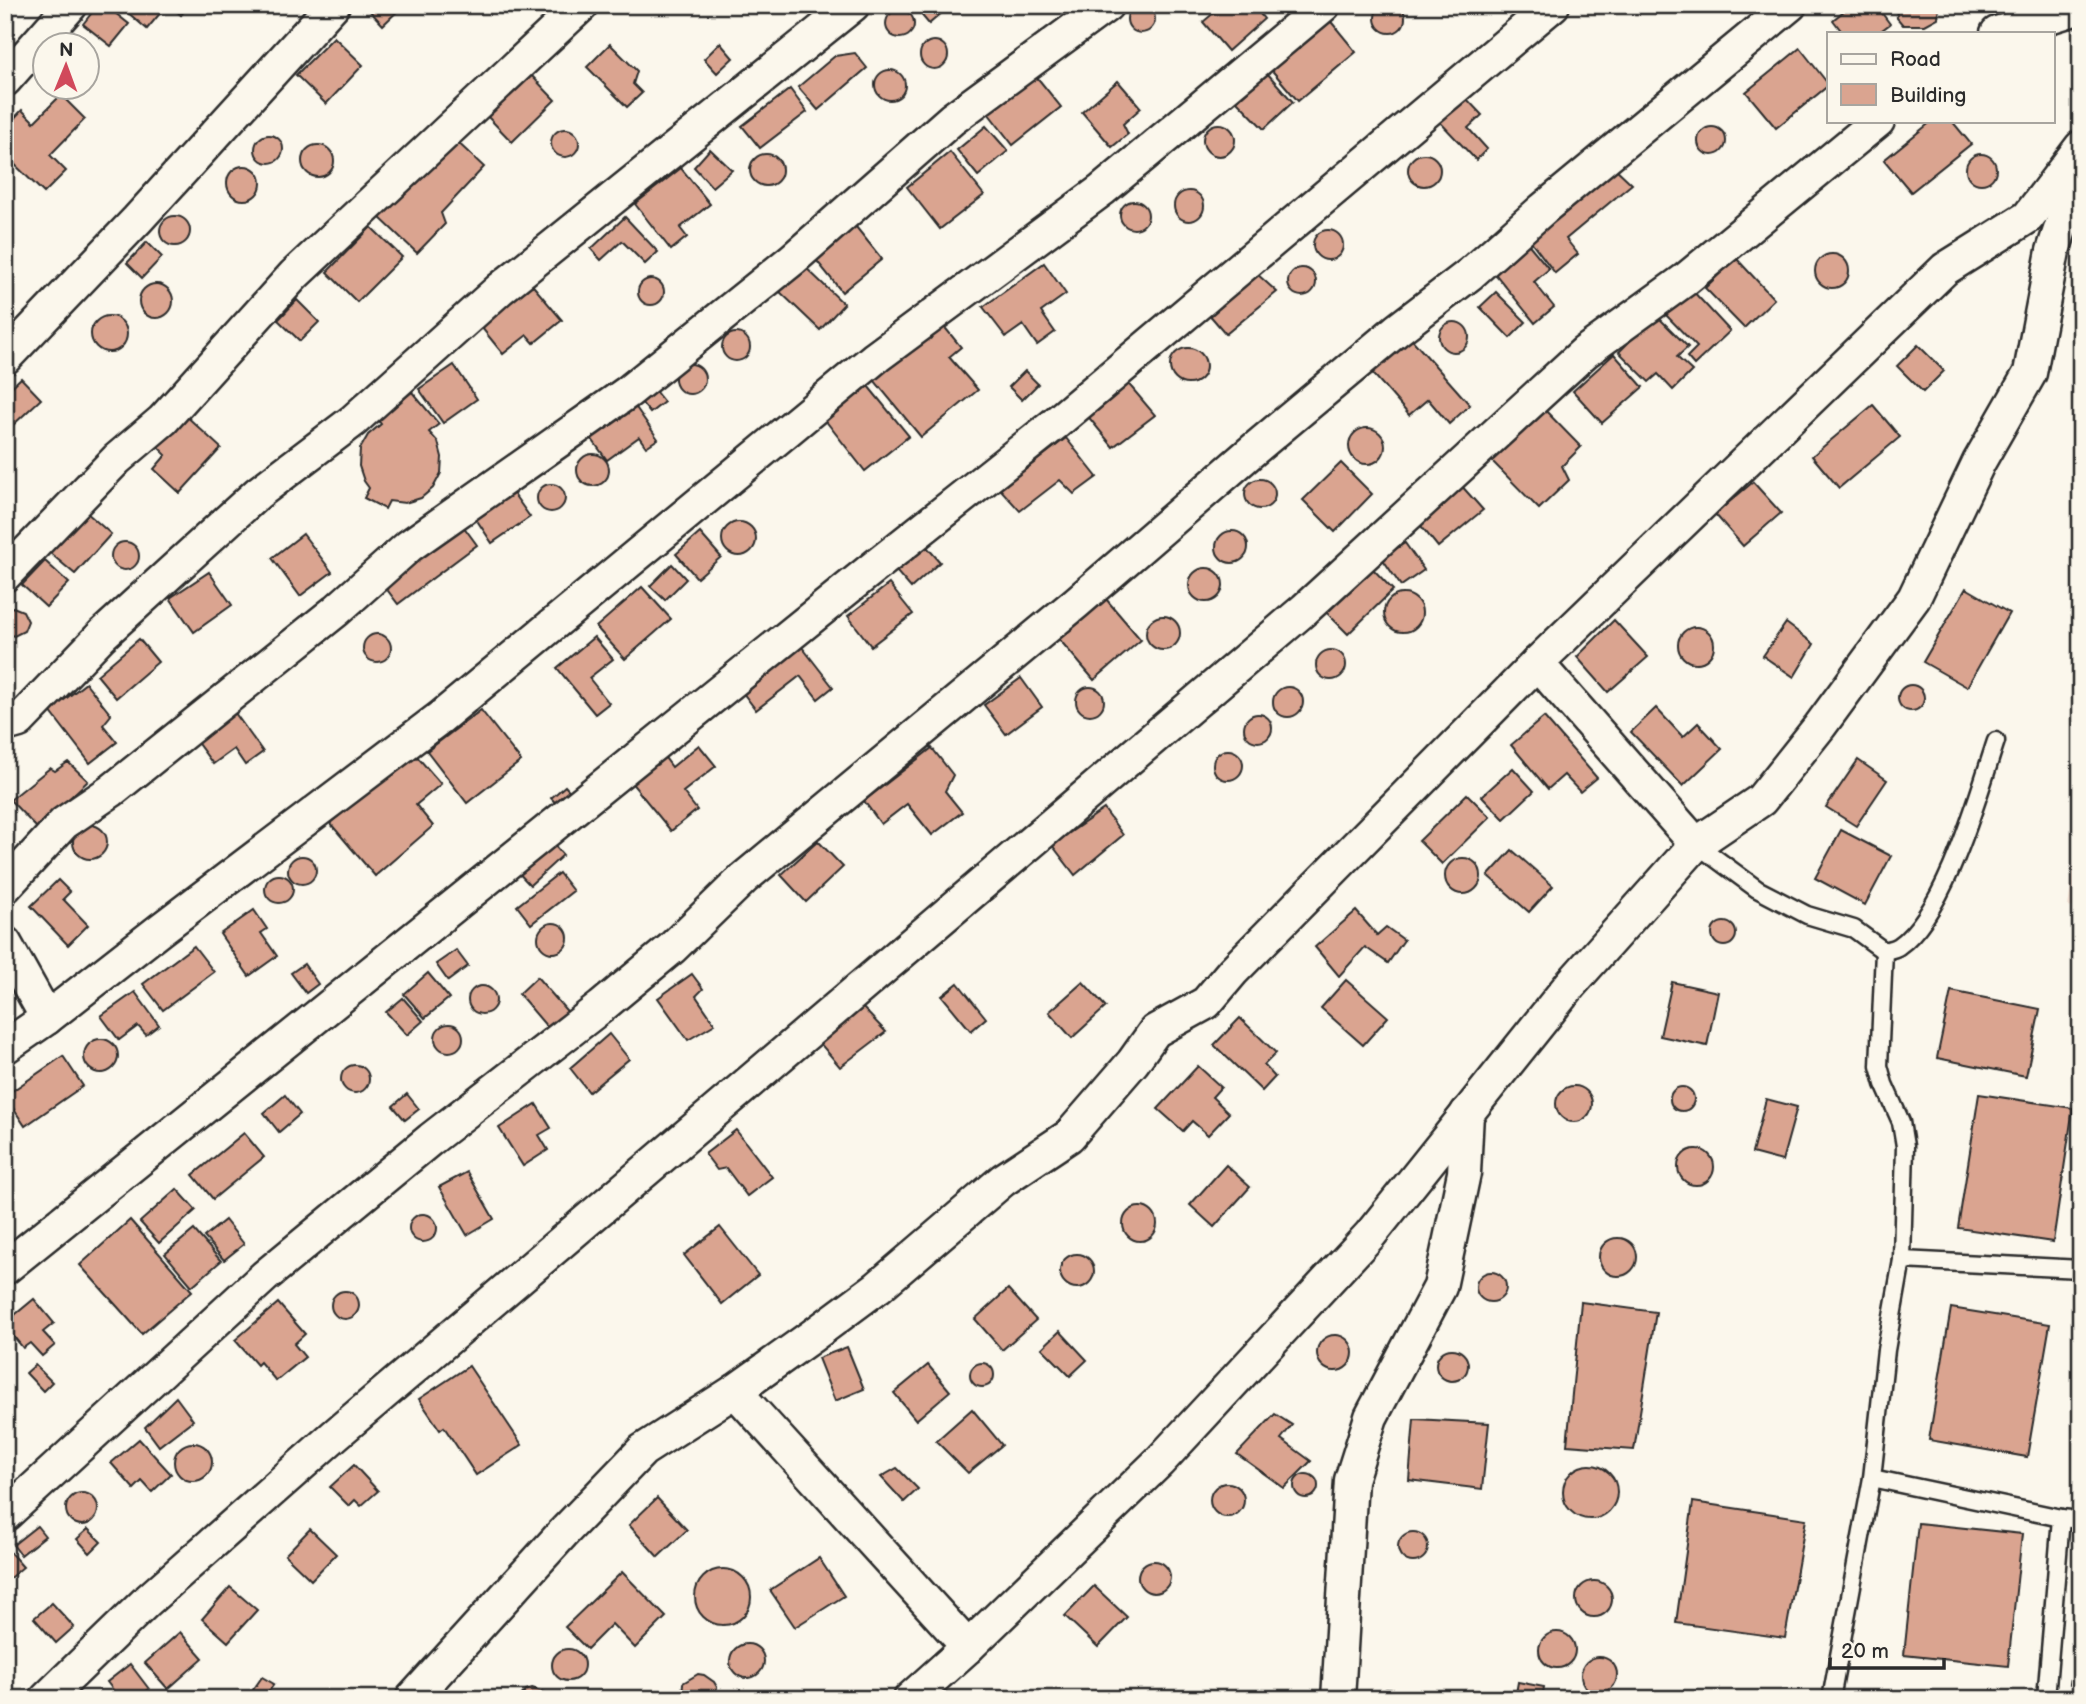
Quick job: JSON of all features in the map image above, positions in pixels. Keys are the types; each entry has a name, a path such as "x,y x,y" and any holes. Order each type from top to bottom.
{"street":[{"path":"5,80 71,5"},
{"path":"5,358 137,220 333,5"},
{"path":"5,575 117,460 163,420 293,275 582,5"},
{"path":"5,726 19,721 102,635 258,493 353,421 500,289 853,5"},
{"path":"5,887 64,823 111,791 337,610 409,546 628,392 793,259 952,120 1107,5"},
{"path":"5,1047 47,1018 441,717 875,358 1102,190 1324,5"},
{"path":"5,1268 1056,423 1553,5"},
{"path":"5,1515 265,1276 431,1139 672,948 744,878 1076,603 1252,451 1397,330 1470,274 1543,209 1790,5"},
{"path":"2000,32 2081,7"},
{"path":"46,1699 146,1602 335,1435 1305,609 1585,352 1686,279 1877,122"},
{"path":"412,1699 563,1533 643,1450 735,1391 878,1287 1003,1180 1069,1136 1133,1062 1155,1031 1206,1003 1233,971 1537,663 1945,270 2028,217 2081,147"},
{"path":"910,1699 968,1647 1158,1462 1370,1234 1570,985 1696,844 1761,800 1820,726 1913,598 1979,462 2030,373 2053,251 2081,166"},
{"path":"1537,663 1696,844"},
{"path":"5,943 47,1018"},
{"path":"1338,1699 1351,1480 1371,1417 1440,1287 1464,1173 1467,1113"},
{"path":"735,1391 968,1647"}],"lane":[{"path":"1884,951 1898,947 1923,921 1957,857 1996,741"},
{"path":"1696,844 1757,888 1807,915 1854,929 1884,951"},
{"path":"1831,1699 1872,1478 1886,1350 1902,1259 1905,1146 1901,1122 1879,1066 1884,951"},
{"path":"1902,1259 2081,1269"},
{"path":"1872,1478 2081,1520"},
{"path":"2046,1699 2062,1518"}],"shaded area":[{"path":"2081,817 2081,909 2068,907"}],"building":[{"path":"1390,3 1401,7 1405,18 1401,29 1390,33 1379,29 1375,18 1379,7"},
{"path":"98,5 105,5 129,24 111,46 102,39 102,32 93,32 83,24"},
{"path":"119,5 167,5 147,29"},
{"path":"169,5 189,5 181,15"},
{"path":"374,5 404,5 383,25 369,10"},
{"path":"913,5 951,5 929,24"},
{"path":"1141,5 1151,9 1155,19 1151,29 1141,33 1131,29 1127,19 1131,9"},
{"path":"1223,5 1253,5 1264,19 1228,51 1203,22"},
{"path":"1851,5 1876,5 1890,24 1879,32 1842,32 1833,20"},
{"path":"1896,5 1939,5 1938,18 1925,25 1903,25 1897,18"},
{"path":"900,10 910,14 914,24 910,34 900,38 890,34 886,24 890,14"},
{"path":"1328,18 1356,52 1298,101 1269,67"},
{"path":"334,37 363,65 326,104 296,75"},
{"path":"934,41 944,45 948,55 944,65 934,69 924,65 920,55 924,45"},
{"path":"720,43 733,58 717,73 704,59"},
{"path":"610,44 637,71 633,84 642,93 627,107 587,67"},
{"path":"1800,48 1827,82 1827,87 1776,128 1746,92"},
{"path":"855,53 867,68 818,110 798,87 835,56"},
{"path":"890,70 901,74 905,85 901,96 890,100 879,96 875,85 879,74"},
{"path":"1032,71 1061,107 1013,145 985,109"},
{"path":"1267,73 1293,102 1264,129 1237,101"},
{"path":"531,75 555,100 512,142 488,117"},
{"path":"1118,81 1141,108 1123,124 1128,134 1112,147 1082,112"},
{"path":"790,89 807,112 760,148 742,126"},
{"path":"1464,96 1482,115 1468,128 1487,149 1476,160 1438,120"},
{"path":"54,102 68,102 85,119 50,155 66,171 44,193 5,155 5,128 22,110 34,122"},
{"path":"1931,122 1953,122 1971,144 1911,192 1884,160"},
{"path":"1219,124 1230,129 1235,140 1230,151 1219,156 1208,151 1203,140 1208,129"},
{"path":"986,126 1008,151 978,176 957,150"},
{"path":"1712,127 1722,131 1726,141 1722,151 1712,155 1702,151 1698,141 1702,131"},
{"path":"565,129 575,133 579,143 575,153 565,157 555,153 551,143 555,133"},
{"path":"269,135 279,139 283,149 279,159 269,163 259,159 255,149 259,139"},
{"path":"452,137 484,167 441,213 445,224 417,253 378,216"},
{"path":"318,145 329,150 334,161 329,172 318,177 307,172 302,161 307,150"},
{"path":"710,149 732,170 712,187 694,167"},
{"path":"950,152 984,195 940,229 907,187"},
{"path":"766,154 777,159 782,170 777,181 766,186 755,181 750,170 755,159"},
{"path":"1424,154 1435,159 1440,170 1435,181 1424,186 1413,181 1408,170 1413,159"},
{"path":"1981,154 1987,155 1995,163 1995,175 1987,183 1981,184 1975,183 1967,175 1966,169 1967,163 1975,155"},
{"path":"244,166 256,171 261,183 256,195 244,200 232,195 227,183 232,171"},
{"path":"1613,166 1632,184 1566,239 1578,254 1555,273 1527,236"},
{"path":"681,168 710,204 680,228 687,237 671,250 635,204"},
{"path":"1189,191 1199,196 1204,206 1199,216 1189,221 1179,216 1174,206 1179,196"},
{"path":"1134,201 1144,205 1148,215 1144,225 1134,229 1124,225 1120,215 1124,205"},
{"path":"175,216 186,220 190,231 186,242 175,246 164,242 160,231 164,220"},
{"path":"625,217 658,252 645,264 622,241 601,260 591,249"},
{"path":"852,222 882,259 842,292 812,255"},
{"path":"371,227 402,257 357,302 327,272"},
{"path":"1328,230 1339,234 1343,245 1339,256 1328,260 1317,256 1313,245 1317,234"},
{"path":"1526,241 1549,269 1534,282 1554,307 1535,323 1492,270"},
{"path":"147,242 162,257 142,278 127,263"},
{"path":"1832,254 1844,259 1849,271 1844,283 1832,288 1820,283 1815,271 1820,259"},
{"path":"1736,258 1774,299 1744,328 1705,288"},
{"path":"1044,263 1066,294 1041,312 1055,332 1037,345 1023,325 1006,337 983,307"},
{"path":"802,264 844,304 820,330 778,290"},
{"path":"1302,268 1312,272 1316,282 1312,292 1302,296 1292,292 1288,282 1292,272"},
{"path":"1256,273 1277,292 1226,334 1208,313"},
{"path":"651,279 660,283 664,292 660,301 651,305 642,301 638,292 642,283"},
{"path":"529,281 562,320 534,343 527,335 503,354 477,322"},
{"path":"156,284 168,289 173,301 168,313 156,318 144,313 139,301 144,289"},
{"path":"1690,288 1730,331 1694,365 1687,357 1697,347 1664,313"},
{"path":"1496,292 1526,322 1510,338 1480,307"},
{"path":"297,300 319,322 300,341 278,320"},
{"path":"1656,315 1688,347 1677,357 1692,371 1673,390 1658,374 1649,382 1619,352"},
{"path":"109,316 122,321 127,334 122,347 109,352 96,347 91,334 96,321"},
{"path":"1454,322 1464,327 1469,337 1464,347 1454,352 1444,347 1439,337 1444,327"},
{"path":"942,324 961,347 949,357 978,390 921,437 874,380"},
{"path":"736,333 746,337 750,347 746,357 736,361 726,357 722,347 726,337"},
{"path":"1408,335 1470,405 1449,424 1428,399 1409,415 1369,369"},
{"path":"1918,345 1944,371 1923,392 1897,366"},
{"path":"1188,348 1201,353 1206,366 1201,379 1188,384 1175,379 1170,366 1175,353"},
{"path":"1614,354 1643,387 1602,423 1573,391"},
{"path":"690,364 700,369 705,379 700,389 690,394 680,389 675,379 680,369"},
{"path":"454,365 477,399 443,423 419,389"},
{"path":"1025,371 1038,384 1022,400 1009,387"},
{"path":"21,378 41,399 13,425 5,417 5,393"},
{"path":"1126,381 1155,415 1113,447 1086,414"},
{"path":"648,382 664,402 650,413 634,393"},
{"path":"868,386 909,436 865,471 825,420"},
{"path":"412,392 439,424 429,432 438,442 442,457 441,473 433,488 421,498 405,503 389,501 385,509 364,498 369,488 359,466 360,449 368,435 381,424 378,420"},
{"path":"630,399 658,439 646,447 639,437 607,460 586,431"},
{"path":"1540,405 1581,447 1562,466 1569,480 1539,509 1487,456"},
{"path":"1873,405 1900,437 1839,488 1812,456"},
{"path":"183,413 221,448 180,493 154,469 166,455 155,444"},
{"path":"1367,428 1380,433 1385,446 1380,459 1367,464 1354,459 1349,446 1354,433"},
{"path":"1066,438 1097,477 1074,494 1060,480 1020,511 1000,489"},
{"path":"593,454 604,459 609,470 604,481 593,486 582,481 577,470 582,459"},
{"path":"1341,463 1372,494 1335,532 1303,500"},
{"path":"1260,479 1271,483 1275,494 1271,505 1260,509 1249,505 1245,494 1249,483"},
{"path":"1753,482 1781,513 1743,546 1715,514"},
{"path":"551,484 561,488 565,498 561,508 551,512 541,508 537,498 541,488"},
{"path":"1460,484 1483,510 1438,547 1417,521"},
{"path":"513,493 530,517 492,543 476,519"},
{"path":"86,512 111,534 75,574 50,553"},
{"path":"739,522 751,527 756,539 751,551 739,556 727,551 722,539 727,527"},
{"path":"461,523 477,545 398,604 382,583"},
{"path":"1232,531 1243,536 1248,547 1243,558 1232,563 1221,558 1216,547 1221,536"},
{"path":"700,533 721,557 697,578 676,554"},
{"path":"303,534 332,572 300,596 272,558"},
{"path":"125,542 135,546 139,556 135,566 125,570 115,566 111,556 115,546"},
{"path":"1405,543 1424,570 1401,586 1382,558"},
{"path":"927,547 940,562 911,588 896,571"},
{"path":"45,561 69,583 46,607 22,585"},
{"path":"672,564 686,579 665,600 650,586"},
{"path":"1206,568 1218,573 1223,585 1218,597 1206,602 1194,597 1189,585 1194,573"},
{"path":"1372,568 1393,590 1348,634 1327,613"},
{"path":"209,572 232,605 194,632 170,598"},
{"path":"889,584 913,614 871,646 848,616"},
{"path":"642,587 671,619 625,659 596,627"},
{"path":"1966,588 2009,613 1967,687 1923,662"},
{"path":"1403,594 1416,600 1422,613 1416,626 1403,632 1390,626 1384,613 1390,600"},
{"path":"1106,599 1141,640 1094,680 1059,639"},
{"path":"13,607 23,611 28,621 24,631 14,636 5,633 5,610"},
{"path":"1163,616 1175,621 1180,633 1175,645 1163,650 1151,645 1146,633 1151,621"},
{"path":"1614,620 1648,657 1608,692 1577,657"},
{"path":"1786,623 1814,644 1794,677 1763,656"},
{"path":"1696,627 1708,633 1714,645 1708,657 1696,663 1684,657 1678,645 1684,633"},
{"path":"377,634 387,638 391,648 387,658 377,662 367,658 363,648 367,638"},
{"path":"594,637 613,659 589,678 609,703 595,714 557,668"},
{"path":"139,639 158,662 116,698 97,675"},
{"path":"802,647 833,687 818,699 800,676 756,710 743,693"},
{"path":"1331,650 1337,651 1345,659 1345,671 1337,679 1331,680 1325,679 1317,671 1316,665 1317,659 1325,651"},
{"path":"1021,678 1042,707 1006,734 984,705"},
{"path":"86,683 111,715 103,725 117,742 90,763 50,711"},
{"path":"1911,685 1921,688 1924,698 1921,708 1911,711 1901,708 1898,698 1901,688"},
{"path":"1090,687 1100,691 1104,701 1100,711 1090,715 1080,711 1076,701 1080,691"},
{"path":"1288,687 1298,692 1303,702 1298,712 1288,717 1278,712 1273,702 1278,692"},
{"path":"1656,708 1683,737 1698,723 1722,749 1683,786 1631,732"},
{"path":"481,710 521,761 467,803 427,751"},
{"path":"235,713 263,752 245,765 234,749 213,764 196,741"},
{"path":"1258,714 1268,718 1272,728 1268,738 1258,742 1248,738 1244,728 1248,718"},
{"path":"1544,717 1597,778 1580,792 1564,775 1548,789 1511,745"},
{"path":"699,745 716,766 683,792 697,810 671,831 630,781 663,755 672,767"},
{"path":"932,748 953,775 945,791 962,812 932,835 907,804 881,824 864,801"},
{"path":"1228,750 1239,754 1243,765 1239,776 1228,780 1217,776 1213,765 1217,754"},
{"path":"414,753 441,784 416,805 433,826 375,876 330,823"},
{"path":"1858,760 1887,780 1856,826 1826,807"},
{"path":"68,762 88,781 37,828 10,800 50,768 55,771"},
{"path":"1513,768 1534,791 1504,819 1482,796"},
{"path":"565,786 574,796 560,808 551,798"},
{"path":"1467,794 1490,817 1442,864 1419,841"},
{"path":"1104,809 1123,835 1075,875 1052,845"},
{"path":"90,825 102,830 107,842 102,854 90,859 78,854 73,842 78,830"},
{"path":"1841,830 1891,856 1865,905 1815,878"},
{"path":"546,836 563,855 530,885 512,866"},
{"path":"818,841 843,867 806,902 781,875"},
{"path":"1512,850 1553,886 1529,912 1488,876"},
{"path":"302,856 312,860 316,870 312,880 302,884 292,880 288,870 292,860"},
{"path":"1463,858 1475,864 1481,876 1475,888 1463,894 1451,888 1445,876 1451,864"},
{"path":"559,873 573,891 531,924 517,906"},
{"path":"279,875 289,879 293,889 289,899 279,903 269,899 265,889 269,879"},
{"path":"58,880 70,892 63,899 88,925 68,945 31,906"},
{"path":"254,910 267,929 261,933 277,956 249,976 220,934"},
{"path":"1356,911 1377,935 1386,927 1404,940 1388,963 1365,947 1339,976 1315,947"},
{"path":"1719,922 1729,922 1736,929 1736,939 1729,946 1719,946 1712,939 1712,929"},
{"path":"553,923 559,924 567,932 567,944 559,952 553,953 547,952 539,944 538,938 539,932 547,924"},
{"path":"194,946 214,972 163,1010 143,984"},
{"path":"456,950 468,966 448,981 436,964"},
{"path":"304,964 318,984 306,993 291,973"},
{"path":"428,973 449,998 425,1018 404,994"},
{"path":"692,974 703,989 696,996 715,1024 688,1040 658,998"},
{"path":"537,977 572,1017 553,1034 519,994"},
{"path":"1346,980 1388,1017 1363,1045 1321,1008"},
{"path":"1083,982 1106,1007 1072,1038 1049,1012"},
{"path":"1672,982 1718,992 1707,1046 1660,1036"},
{"path":"958,983 986,1018 971,1031 942,996"},
{"path":"482,986 492,990 496,1000 492,1010 482,1014 472,1010 468,1000 472,990"},
{"path":"1951,991 2040,1009 2026,1076 1937,1058"},
{"path":"135,992 159,1025 146,1035 138,1026 119,1040 101,1016"},
{"path":"403,998 423,1021 407,1035 386,1012"},
{"path":"861,1006 886,1032 840,1067 818,1041"},
{"path":"1240,1018 1276,1053 1264,1065 1275,1077 1262,1091 1214,1045"},
{"path":"449,1024 459,1028 463,1038 459,1048 449,1052 439,1048 435,1038 439,1028"},
{"path":"609,1034 629,1059 589,1092 570,1068"},
{"path":"101,1039 113,1044 118,1056 113,1068 101,1073 89,1068 84,1056 89,1044"},
{"path":"63,1056 83,1086 25,1126 5,1096"},
{"path":"355,1065 365,1069 369,1079 365,1089 355,1093 345,1089 341,1079 345,1069"},
{"path":"1198,1066 1221,1087 1212,1097 1229,1113 1208,1135 1192,1121 1183,1131 1158,1109"},
{"path":"1574,1086 1587,1091 1592,1104 1587,1117 1574,1122 1561,1117 1556,1104 1561,1091"},
{"path":"1682,1087 1690,1091 1694,1099 1690,1107 1682,1111 1674,1107 1670,1099 1674,1091"},
{"path":"407,1094 419,1109 405,1120 393,1106"},
{"path":"1979,1094 2073,1108 2053,1242 1958,1228"},
{"path":"285,1095 300,1114 279,1132 264,1113"},
{"path":"1766,1099 1797,1107 1782,1161 1752,1153"},
{"path":"536,1104 551,1128 539,1135 548,1150 523,1166 499,1128"},
{"path":"736,1130 772,1177 747,1196 726,1168 717,1170 705,1154"},
{"path":"244,1133 264,1157 213,1199 193,1175"},
{"path":"1696,1149 1709,1154 1714,1167 1709,1180 1696,1185 1683,1180 1678,1167 1683,1154"},
{"path":"1226,1165 1250,1187 1214,1227 1190,1205"},
{"path":"467,1172 494,1219 467,1235 439,1187"},
{"path":"177,1189 196,1210 159,1243 140,1222"},
{"path":"1140,1207 1152,1212 1157,1224 1152,1236 1140,1241 1128,1236 1123,1224 1128,1212"},
{"path":"423,1214 433,1218 437,1228 433,1238 423,1242 413,1238 409,1228 413,1218"},
{"path":"130,1220 192,1291 142,1334 80,1265"},
{"path":"225,1220 244,1244 224,1260 204,1237"},
{"path":"720,1227 758,1275 722,1304 684,1255"},
{"path":"194,1230 221,1261 192,1286 165,1254"},
{"path":"1618,1238 1631,1244 1637,1257 1631,1270 1618,1276 1605,1270 1599,1257 1605,1244"},
{"path":"1077,1254 1089,1259 1094,1271 1089,1283 1077,1288 1065,1283 1060,1271 1065,1259"},
{"path":"1491,1272 1502,1276 1506,1287 1502,1298 1491,1302 1480,1298 1476,1287 1480,1276"},
{"path":"1008,1289 1036,1320 1002,1350 975,1319"},
{"path":"345,1291 355,1295 359,1305 355,1315 345,1319 335,1315 331,1305 335,1295"},
{"path":"34,1299 54,1323 43,1332 55,1345 42,1356 30,1343 23,1348 5,1326 5,1323"},
{"path":"1581,1302 1656,1312 1634,1450 1567,1445"},
{"path":"278,1303 305,1334 294,1344 305,1357 276,1381 260,1362 257,1365 235,1340"},
{"path":"1951,1308 2050,1324 2027,1457 1929,1440"},
{"path":"1060,1331 1087,1360 1070,1376 1042,1348"},
{"path":"1335,1335 1348,1340 1353,1353 1348,1366 1335,1371 1322,1366 1317,1353 1322,1340"},
{"path":"847,1347 864,1389 835,1401 818,1358"},
{"path":"1452,1349 1463,1354 1468,1365 1463,1376 1452,1381 1441,1376 1436,1365 1441,1354"},
{"path":"982,1363 991,1366 994,1375 991,1384 982,1387 973,1384 970,1375 973,1366"},
{"path":"35,1365 52,1382 43,1391 26,1373"},
{"path":"928,1365 950,1391 916,1420 894,1393"},
{"path":"469,1366 522,1445 476,1475 444,1427 440,1430 419,1399"},
{"path":"176,1397 193,1420 159,1446 145,1427"},
{"path":"972,1409 1002,1445 968,1473 936,1441"},
{"path":"1275,1414 1292,1425 1281,1439 1311,1461 1284,1488 1237,1454"},
{"path":"1414,1419 1489,1423 1482,1489 1409,1480"},
{"path":"139,1439 171,1474 152,1492 142,1481 134,1489 111,1463"},
{"path":"193,1443 206,1449 212,1462 206,1475 193,1481 180,1475 174,1462 180,1449"},
{"path":"354,1465 378,1491 361,1506 355,1500 349,1506 330,1487"},
{"path":"1590,1465 1609,1473 1617,1492 1609,1511 1590,1519 1571,1511 1563,1492 1571,1473"},
{"path":"897,1468 918,1489 904,1502 881,1477"},
{"path":"1306,1474 1315,1477 1318,1486 1315,1495 1306,1498 1297,1495 1294,1486 1297,1477"},
{"path":"1227,1483 1239,1488 1244,1500 1239,1512 1227,1517 1215,1512 1210,1500 1215,1488"},
{"path":"82,1493 93,1498 98,1509 93,1520 82,1525 71,1520 66,1509 71,1498"},
{"path":"657,1498 687,1530 658,1557 629,1525"},
{"path":"1693,1502 1806,1519 1785,1638 1676,1623"},
{"path":"1918,1523 2022,1534 2008,1666 1904,1655"},
{"path":"37,1526 45,1536 21,1555 13,1545"},
{"path":"88,1529 101,1542 90,1553 77,1539"},
{"path":"310,1529 336,1554 311,1580 285,1555"},
{"path":"1413,1532 1424,1536 1428,1547 1424,1558 1413,1562 1402,1558 1398,1547 1402,1536"},
{"path":"8,1550 23,1567 5,1582 5,1552"},
{"path":"819,1558 844,1596 795,1627 770,1590"},
{"path":"1154,1561 1165,1566 1170,1577 1165,1588 1154,1593 1143,1588 1138,1577 1143,1566"},
{"path":"718,1569 728,1569 743,1577 749,1586 749,1608 743,1617 728,1625 718,1625 700,1613 695,1602 695,1592 707,1574"},
{"path":"622,1572 666,1617 635,1648 612,1624 587,1649 565,1627"},
{"path":"1594,1581 1607,1586 1612,1599 1607,1612 1594,1617 1581,1612 1576,1599 1581,1586"},
{"path":"1094,1586 1127,1617 1098,1647 1065,1616"},
{"path":"230,1587 257,1610 228,1642 202,1619"},
{"path":"52,1603 74,1627 56,1643 34,1618"},
{"path":"2081,1618 2081,1686 2070,1684"},
{"path":"180,1632 203,1658 168,1689 145,1663"},
{"path":"1557,1632 1570,1637 1575,1650 1570,1663 1557,1668 1544,1663 1539,1650 1544,1637"},
{"path":"747,1644 759,1649 764,1661 759,1673 747,1678 735,1673 730,1661 735,1649"},
{"path":"568,1649 579,1654 584,1665 579,1676 568,1681 557,1676 552,1665 557,1654"},
{"path":"1599,1657 1612,1662 1617,1675 1612,1688 1599,1693 1586,1688 1581,1675 1586,1662"},
{"path":"130,1664 149,1689 137,1699 120,1699 107,1682"},
{"path":"698,1674 714,1682 717,1687 716,1699 682,1699 683,1683"},
{"path":"262,1677 274,1684 264,1698 253,1690"},
{"path":"1518,1682 1544,1687 1542,1699 1515,1699"},
{"path":"532,1688 544,1692 548,1699 518,1699 526,1690"},
{"path":"1386,1689 1397,1690 1406,1699 1375,1699"}]}
